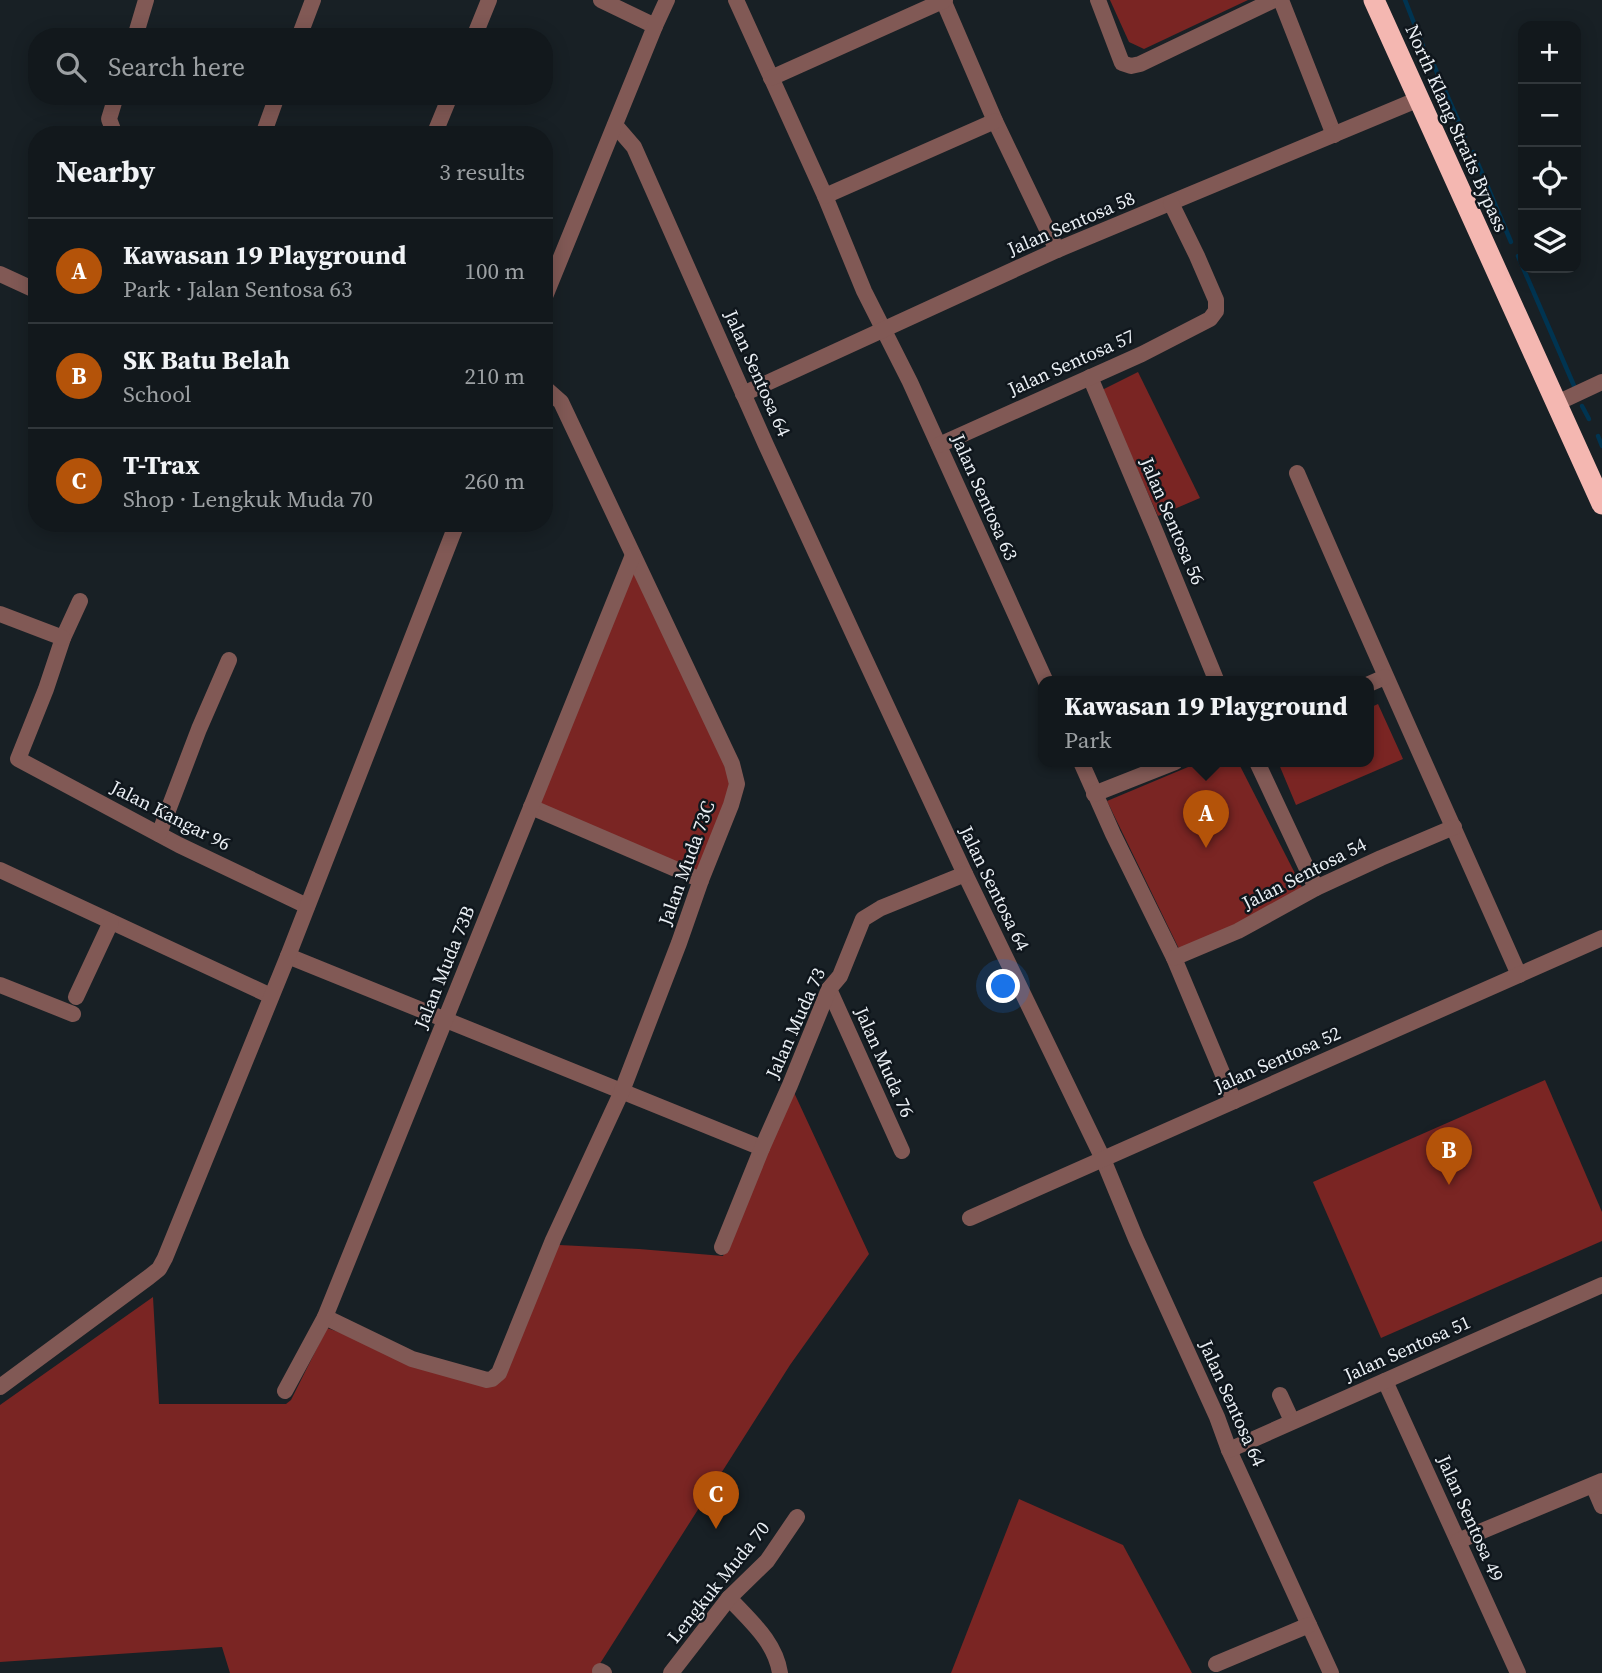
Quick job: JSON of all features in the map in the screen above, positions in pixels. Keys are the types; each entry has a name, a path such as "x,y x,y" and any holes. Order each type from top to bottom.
{"highway":[{"name":"North Klang Straits Bypass","path":"1374,0 1602,504"}],"street":[{"path":"138,28 146,0"},
{"path":"302,28 313,0"},
{"path":"478,28 489,0"},
{"path":"601,0 655,26"},
{"path":"553,277 667,0"},
{"name":"Jalan Sentosa 63","path":"736,0 825,196 864,291 910,382 1042,676"},
{"path":"771,78 944,0 995,121 1057,250"},
{"path":"1098,0 1122,63 1131,66 1274,0"},
{"path":"1281,0 1334,135"},
{"name":"Jalan Sentosa 58","path":"743,394 1057,250 1419,99"},
{"path":"112,126 115,105"},
{"path":"266,126 274,105"},
{"path":"438,126 446,105"},
{"path":"825,196 995,121"},
{"name":"Jalan Sentosa 64","path":"615,125 634,147 743,394 965,874 1103,1159 1136,1239 1217,1417 1229,1450 1331,1673"},
{"name":"Jalan Sentosa 57","path":"939,445 1142,354 1210,319 1216,311 1216,300 1171,203"},
{"path":"0,274 28,287"},
{"name":"Jalan Sentosa 56","path":"1090,377 1215,676"},
{"path":"1557,403 1602,382"},
{"name":"Jalan Muda 73C","path":"325,1318 412,1359 487,1380 495,1377 553,1240 622,1091 737,784 732,764 561,402 553,395"},
{"path":"1297,474 1519,975"},
{"path":"0,1387 149,1278 159,1269 165,1258 288,956 453,532"},
{"name":"Jalan Muda 73B","path":"285,1391 325,1318 633,555"},
{"path":"0,614 63,638 80,601"},
{"name":"Jalan Kangar 96","path":"63,638 18,759 159,834 307,906"},
{"path":"159,834 229,660"},
{"path":"1374,682 1385,677"},
{"path":"1083,767 1174,958 1234,1101"},
{"path":"1094,794 1162,767"},
{"path":"1259,767 1316,888"},
{"path":"531,807 701,880"},
{"name":"Jalan Sentosa 54","path":"1174,958 1238,931 1316,888 1454,827"},
{"path":"0,870 271,996"},
{"name":"Jalan Muda 73","path":"722,1247 829,989 840,976 863,919 881,908 965,874"},
{"path":"76,997 111,922"},
{"name":"Jalan Sentosa 52","path":"970,1218 1602,938"},
{"path":"288,956 762,1148"},
{"path":"0,985 73,1014"},
{"name":"Jalan Muda 76","path":"829,989 902,1151"},
{"name":"Jalan Sentosa 51","path":"1229,1450 1602,1285"},
{"name":"Jalan Sentosa 49","path":"1385,1381 1518,1673"},
{"path":"1280,1395 1292,1421"},
{"path":"1458,1541 1597,1483 1602,1506"},
{"name":"Lengkuk Muda 70","path":"671,1673 729,1598 767,1560 797,1517"},
{"path":"729,1598 768,1641 776,1655 780,1673"},
{"path":"1216,1664 1309,1625"}],"shaded area":[{"path":"1110,0 1248,0 1144,49 1129,42"},
{"path":"1138,372 1200,498 1158,516 1102,390"},
{"path":"633,555 737,784 701,880 531,807"},
{"path":"1378,704 1403,759 1296,805 1280,767 1374,767 1374,706"},
{"path":"1188,767 1241,767 1306,895 1181,953 1107,801"},
{"path":"1545,1080 1602,1212 1602,1241 1381,1338 1313,1182"},
{"path":"791,1086 869,1254 790,1365 594,1673 230,1673 222,1647 0,1662 0,1405 153,1297 159,1404 286,1404 291,1400 327,1328 490,1382 559,1245 723,1256"},
{"path":"1019,1499 1123,1545 1192,1673 951,1673"}],"waterway":[{"path":"1405,0 1423,46"},
{"path":"1432,61 1465,136"},
{"path":"1473,152 1511,242"},
{"path":"1525,273 1575,388"},
{"path":"1582,406 1589,419"},
{"path":"1598,436 1602,446"}],"place":[{"name":"Kawasan 19 Playground","path":"1206,848"},
{"name":"SK Batu Belah","path":"1449,1185"},
{"name":"T-Trax","path":"716,1529"}]}
